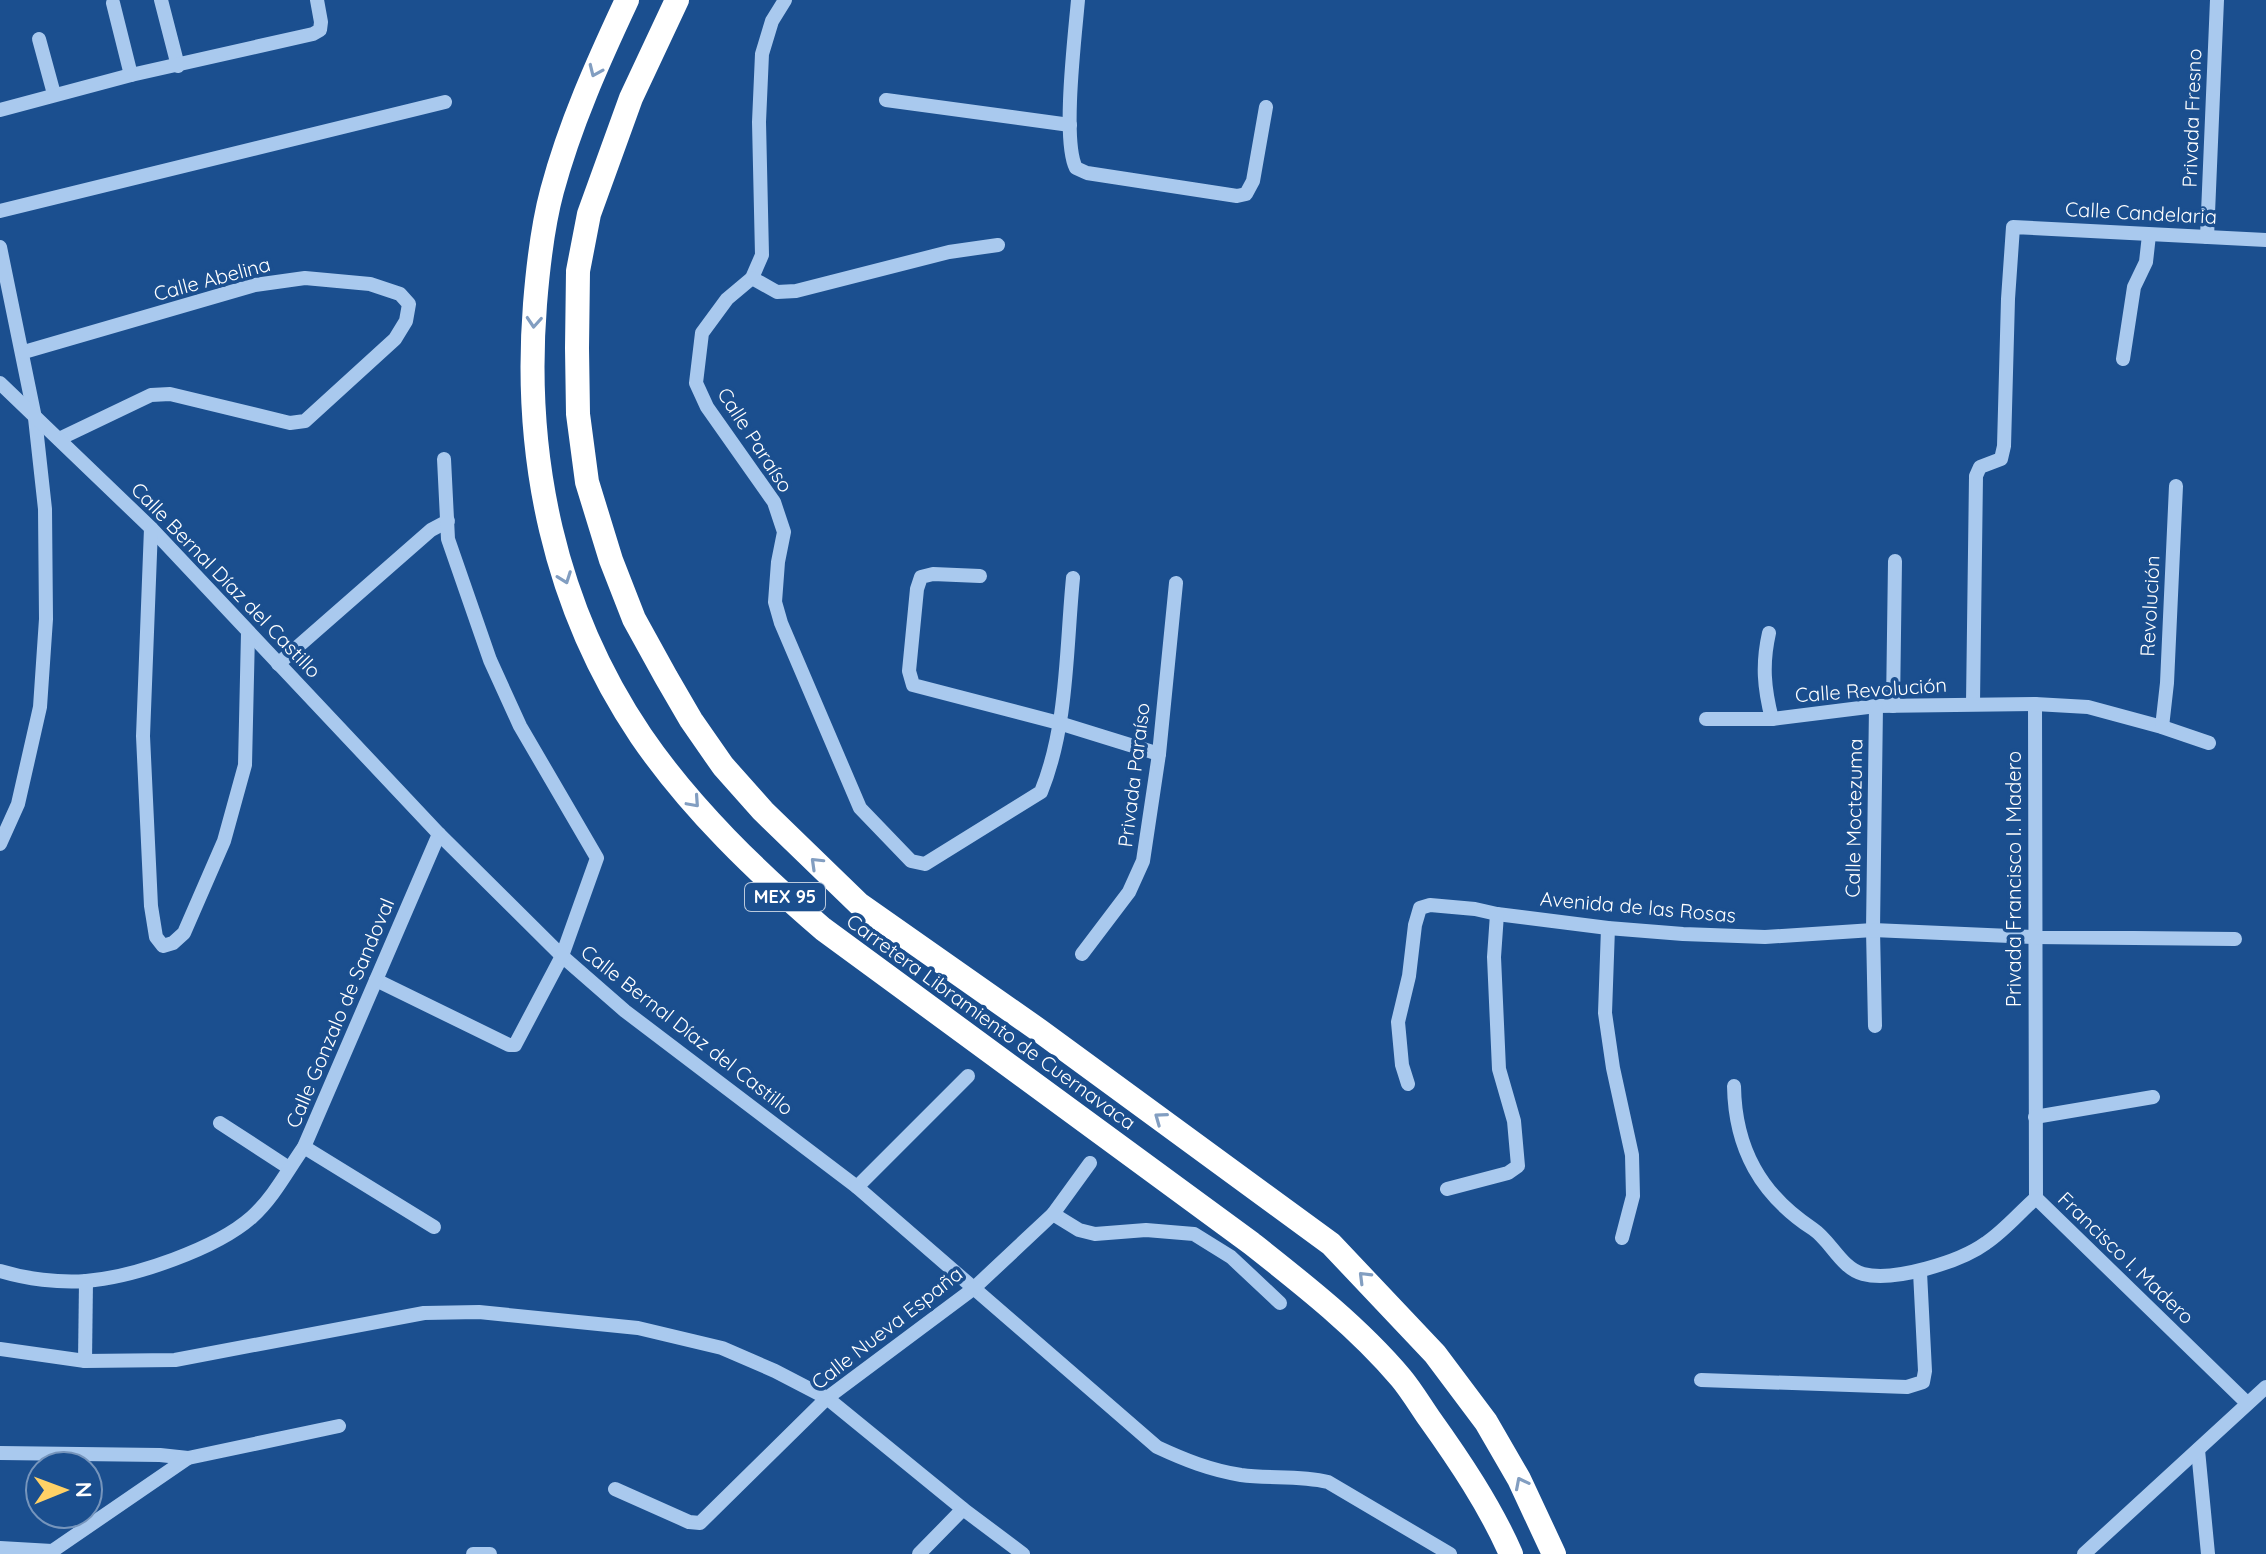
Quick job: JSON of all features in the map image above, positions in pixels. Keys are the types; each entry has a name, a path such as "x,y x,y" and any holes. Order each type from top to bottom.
{"highway":[{"name":"Carretera Libramiento de Cuernavaca","path":"627,0 571,130 552,192 538,266 532,349 534,431 544,505 561,570 585,632 610,684 641,736 686,794 761,876 823,929 1251,1243 1303,1285 1359,1337 1401,1378 1448,1444 1511,1554"},
{"name":"Carretera Libramiento de Cuernavaca","path":"677,0 631,98 589,214 578,271 578,414 587,482 611,560 634,619 666,677 723,766 763,811 859,904 1052,1040 1331,1244 1435,1354 1486,1422 1519,1479 1554,1554"}],"street":[{"path":"161,0 178,66"},
{"path":"0,110 131,75 313,34 320,30 321,22 317,0"},
{"path":"785,0 772,21 762,54 759,122 762,255 752,278 777,292 796,291 949,252 998,245"},
{"name":"Privada Fresno","path":"2207,237 2217,0"},
{"path":"1073,1 1070,125 1071,158 1076,168 1087,173 1237,196 1246,194 1253,181 1266,107"},
{"path":"113,3 131,75"},
{"path":"39,39 54,94"},
{"path":"886,100 1070,125"},
{"path":"0,211 445,102"},
{"name":"Calle Candelaria","path":"1973,703 1976,476 1980,467 2001,459 2004,446 2013,227 2266,240"},
{"path":"2123,359 2134,287 2146,262 2149,235"},
{"path":"0,247 3,285 24,352 35,418 45,509 46,619 40,707 18,804 0,844"},
{"name":"Calle Abelina","path":"24,352 255,285 305,278 370,284 400,294 409,304 406,321 395,339 305,421 290,423 170,394 151,395 59,439"},
{"name":"Calle Paraíso","path":"752,278 727,299 702,333 696,383 707,407 774,502 784,532 775,602 781,623 860,808 911,861 925,864 1041,792 1059,723 1073,578"},
{"name":"Calle Bernal Díaz del Castillo","path":"0,383 151,528 439,834 562,956 625,1011 857,1187 1157,1447 1196,1465 1242,1475 1309,1477 1328,1482 1450,1554"},
{"path":"376,980 509,1045 515,1045 562,956 597,858 520,726 490,660 448,539 444,459"},
{"name":"Revolución","path":"2162,727 2167,683 2176,486"},
{"path":"278,664 431,530 448,521"},
{"path":"151,528 143,736 151,906 156,937 163,946 173,943 184,933 224,841 245,765 248,633"},
{"path":"1893,706 1895,561"},
{"path":"980,576 933,574 921,577 917,589 909,671 913,685 1059,723 1159,754"},
{"name":"Privada Paraíso","path":"1082,954 1129,892 1143,861 1159,754 1176,583"},
{"path":"1769,633 1763,658 1764,688 1772,719"},
{"path":"1973,703 2088,707 2209,743"},
{"name":"Calle Revolución","path":"1706,719 1772,719 1876,706 1973,703"},
{"name":"Privada Francisco I. Madero","path":"2035,704 2035,1117"},
{"name":"Calle Moctezuma","path":"1875,1026 1876,706"},
{"name":"Calle Gonzalo de Sandoval","path":"0,1271 46,1280 86,1281 156,1266 223,1238 251,1218 276,1192 304,1147 439,834"},
{"name":"Avenida de las Rosas","path":"1408,1084 1402,1065 1398,1022 1409,976 1415,925 1420,908 1430,905 1608,928 1765,937 1873,930 2033,937"},
{"path":"1447,1189 1508,1173 1518,1166 1514,1121 1499,1069 1494,957 1497,914"},
{"path":"1608,928 1605,1013 1613,1068 1632,1155 1633,1196 1622,1238"},
{"path":"2033,937 2235,939"},
{"path":"857,1187 968,1076"},
{"path":"1734,1086 1734,1115 1742,1141 1768,1191 1792,1216 1819,1234 1845,1263 1862,1274 1920,1272 1985,1244 2036,1198"},
{"path":"2035,1117 2153,1097"},
{"name":"Francisco I. Madero","path":"2035,1117 2036,1198 2247,1403"},
{"path":"220,1123 289,1168"},
{"path":"304,1147 434,1227"},
{"name":"Calle Nueva España","path":"615,1489 689,1522 700,1523 711,1516 827,1398 973,1289 1053,1214 1090,1163"},
{"path":"1053,1214 1079,1230 1095,1234 1146,1230 1194,1234 1231,1257 1280,1303"},
{"path":"1701,1380 1907,1387 1923,1382 1920,1272"},
{"path":"85,1361 86,1281"},
{"path":"0,1349 85,1361 175,1360 409,1316 479,1312 638,1328 722,1348 827,1398 1023,1554"},
{"path":"2084,1554 2266,1387"},
{"path":"0,1453 188,1458 339,1426"},
{"path":"2198,1450 2208,1554"},
{"path":"0,1548 50,1552 188,1458"},
{"path":"919,1554 963,1509"},
{"path":"473,1554 490,1554"}]}
